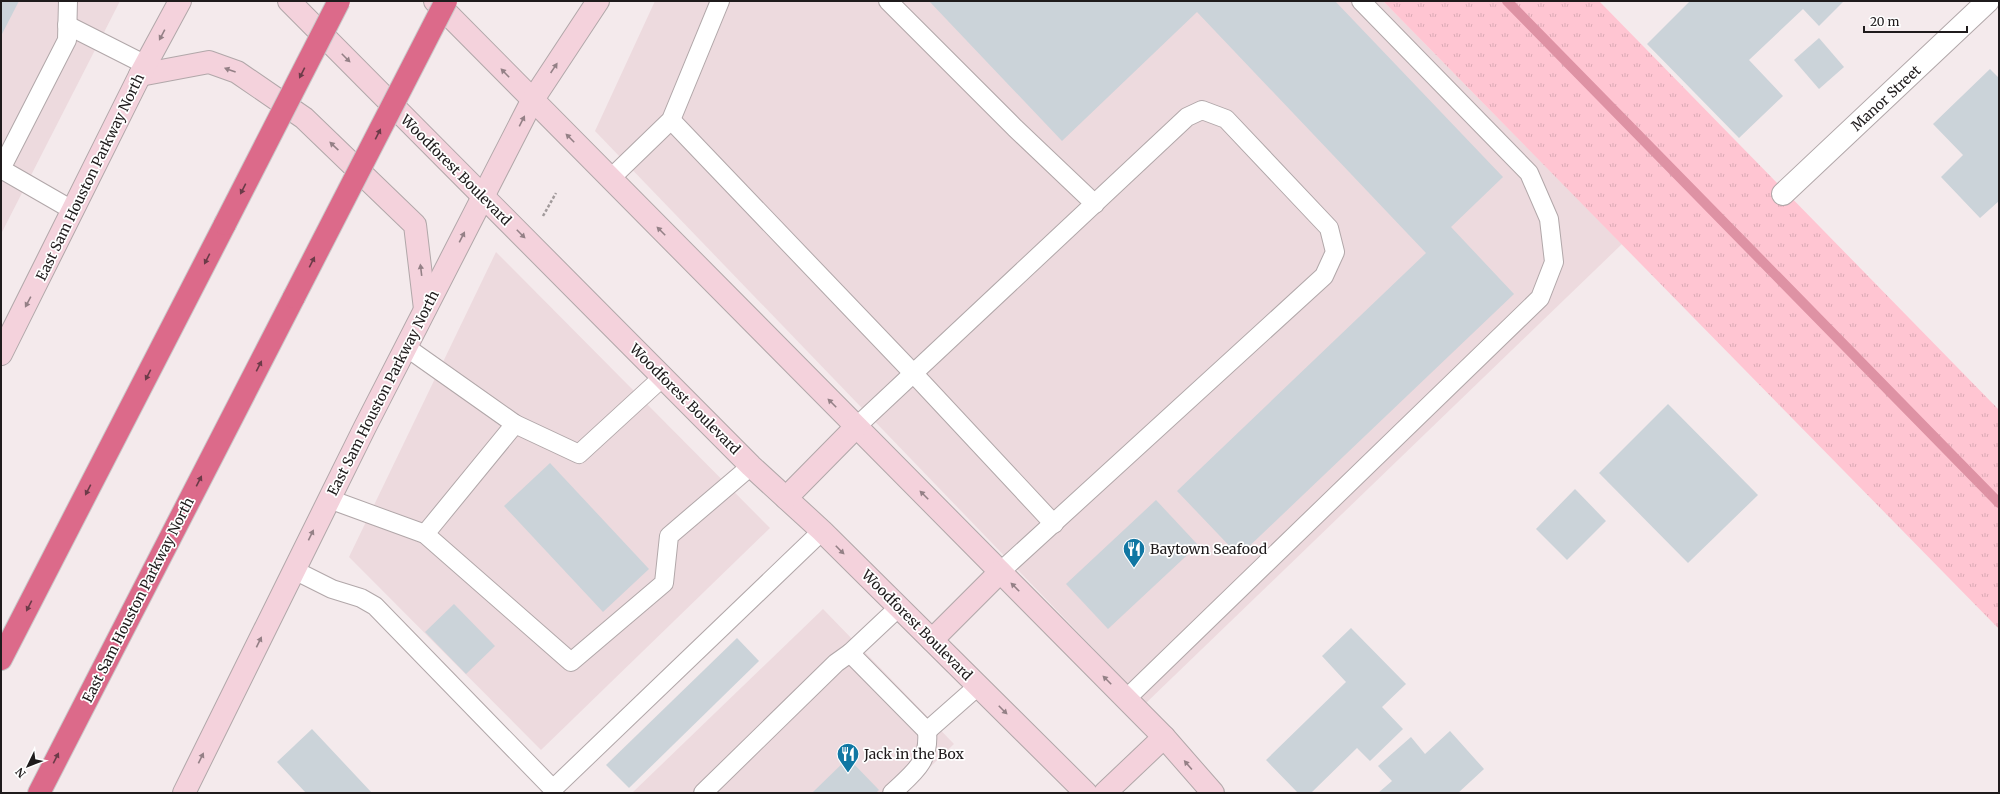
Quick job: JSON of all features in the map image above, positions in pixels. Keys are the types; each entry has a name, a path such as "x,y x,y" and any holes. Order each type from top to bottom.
{"highway":[{"path":"1,659 339,1"},
{"name":"East Sam Houston Parkway North","path":"38,793 446,1"}],"main road":[{"name":"East Sam Houston Parkway North","path":"1,354 74,211 143,70 180,1"},
{"name":"Woodforest Boulevard","path":"289,1 483,197 664,376 751,466 822,531 1086,793"},
{"path":"435,1 1164,737 1213,793"},
{"name":"East Sam Houston Parkway North","path":"184,793 329,499 532,100 598,1"},
{"path":"143,70 210,62 238,72 304,118 415,225 425,309"},
{"path":"786,498 856,427"},
{"path":"932,640 1000,572"},
{"path":"1105,793 1164,737"}],"street":[{"name":"Manor Street","path":"1783,194 1988,1"}],"lane":[{"path":"68,1 67,40 1,169 74,211"},
{"path":"610,179 671,120 720,1"},
{"path":"888,1 1010,123 1095,204"},
{"path":"1126,699 1540,298 1554,262 1549,219 1529,173 1361,1"},
{"path":"67,25 143,70"},
{"path":"856,427 1187,117 1202,110 1226,119 1329,228 1335,252 1324,276 1000,572"},
{"path":"671,120 914,374 1054,524"},
{"path":"406,347 515,424 579,454 664,376"},
{"path":"425,534 515,424"},
{"path":"329,499 425,534 570,662 664,584 669,536 751,466"},
{"path":"294,570 332,589 361,598 375,606 554,791 822,531"},
{"path":"703,793 836,663 850,653 899,607"},
{"path":"850,653 927,732 928,745 925,757 918,768 892,793"},
{"path":"927,732 978,686"}],"path":[{"path":"540,220 556,194"}],"shaded area":[{"path":"1,1 120,1 1,234"},
{"path":"655,1 1383,1 1622,244 1146,703 595,131"},
{"path":"496,252 770,528 541,750 349,557"},
{"path":"823,609 954,744 903,793 632,793"}],"green space":[{"path":"1383,1 1599,1 1999,410 1999,629"}],"building":[{"path":"1,1 19,1 1,36"},
{"path":"929,1 1335,1 1503,177 1451,227 1514,294 1239,556 1177,491 1426,253 1197,12 1062,141"},
{"path":"1690,1 1844,1 1819,26 1803,9 1749,60 1783,96 1739,138 1647,44"},
{"path":"1819,38 1844,67 1819,89 1794,60"},
{"path":"1990,69 1999,78 1999,201 1980,218 1941,177 1963,155 1933,124"},
{"path":"1668,404 1758,495 1688,563 1599,473"},
{"path":"550,463 649,569 603,612 504,506"},
{"path":"1575,489 1606,521 1567,560 1536,529"},
{"path":"1156,500 1198,545 1108,629 1066,584"},
{"path":"454,604 495,646 466,674 425,632"},
{"path":"1351,628 1406,684 1382,707 1403,729 1370,761 1357,748 1311,793 1298,793 1266,760 1346,682 1322,656"},
{"path":"737,638 759,661 629,788 606,765"},
{"path":"312,729 372,793 306,793 277,762"},
{"path":"1450,731 1484,769 1458,793 1378,793 1392,781 1378,766 1411,737 1425,754"},
{"name":"Jack in the Box","path":"848,758 879,790 876,793 812,793"}],"waterway":[{"path":"1507,1 1999,503"}],"place":[{"name":"Baytown Seafood","path":"1134,568"},
{"name":"Jack in the Box","path":"848,774"}]}
